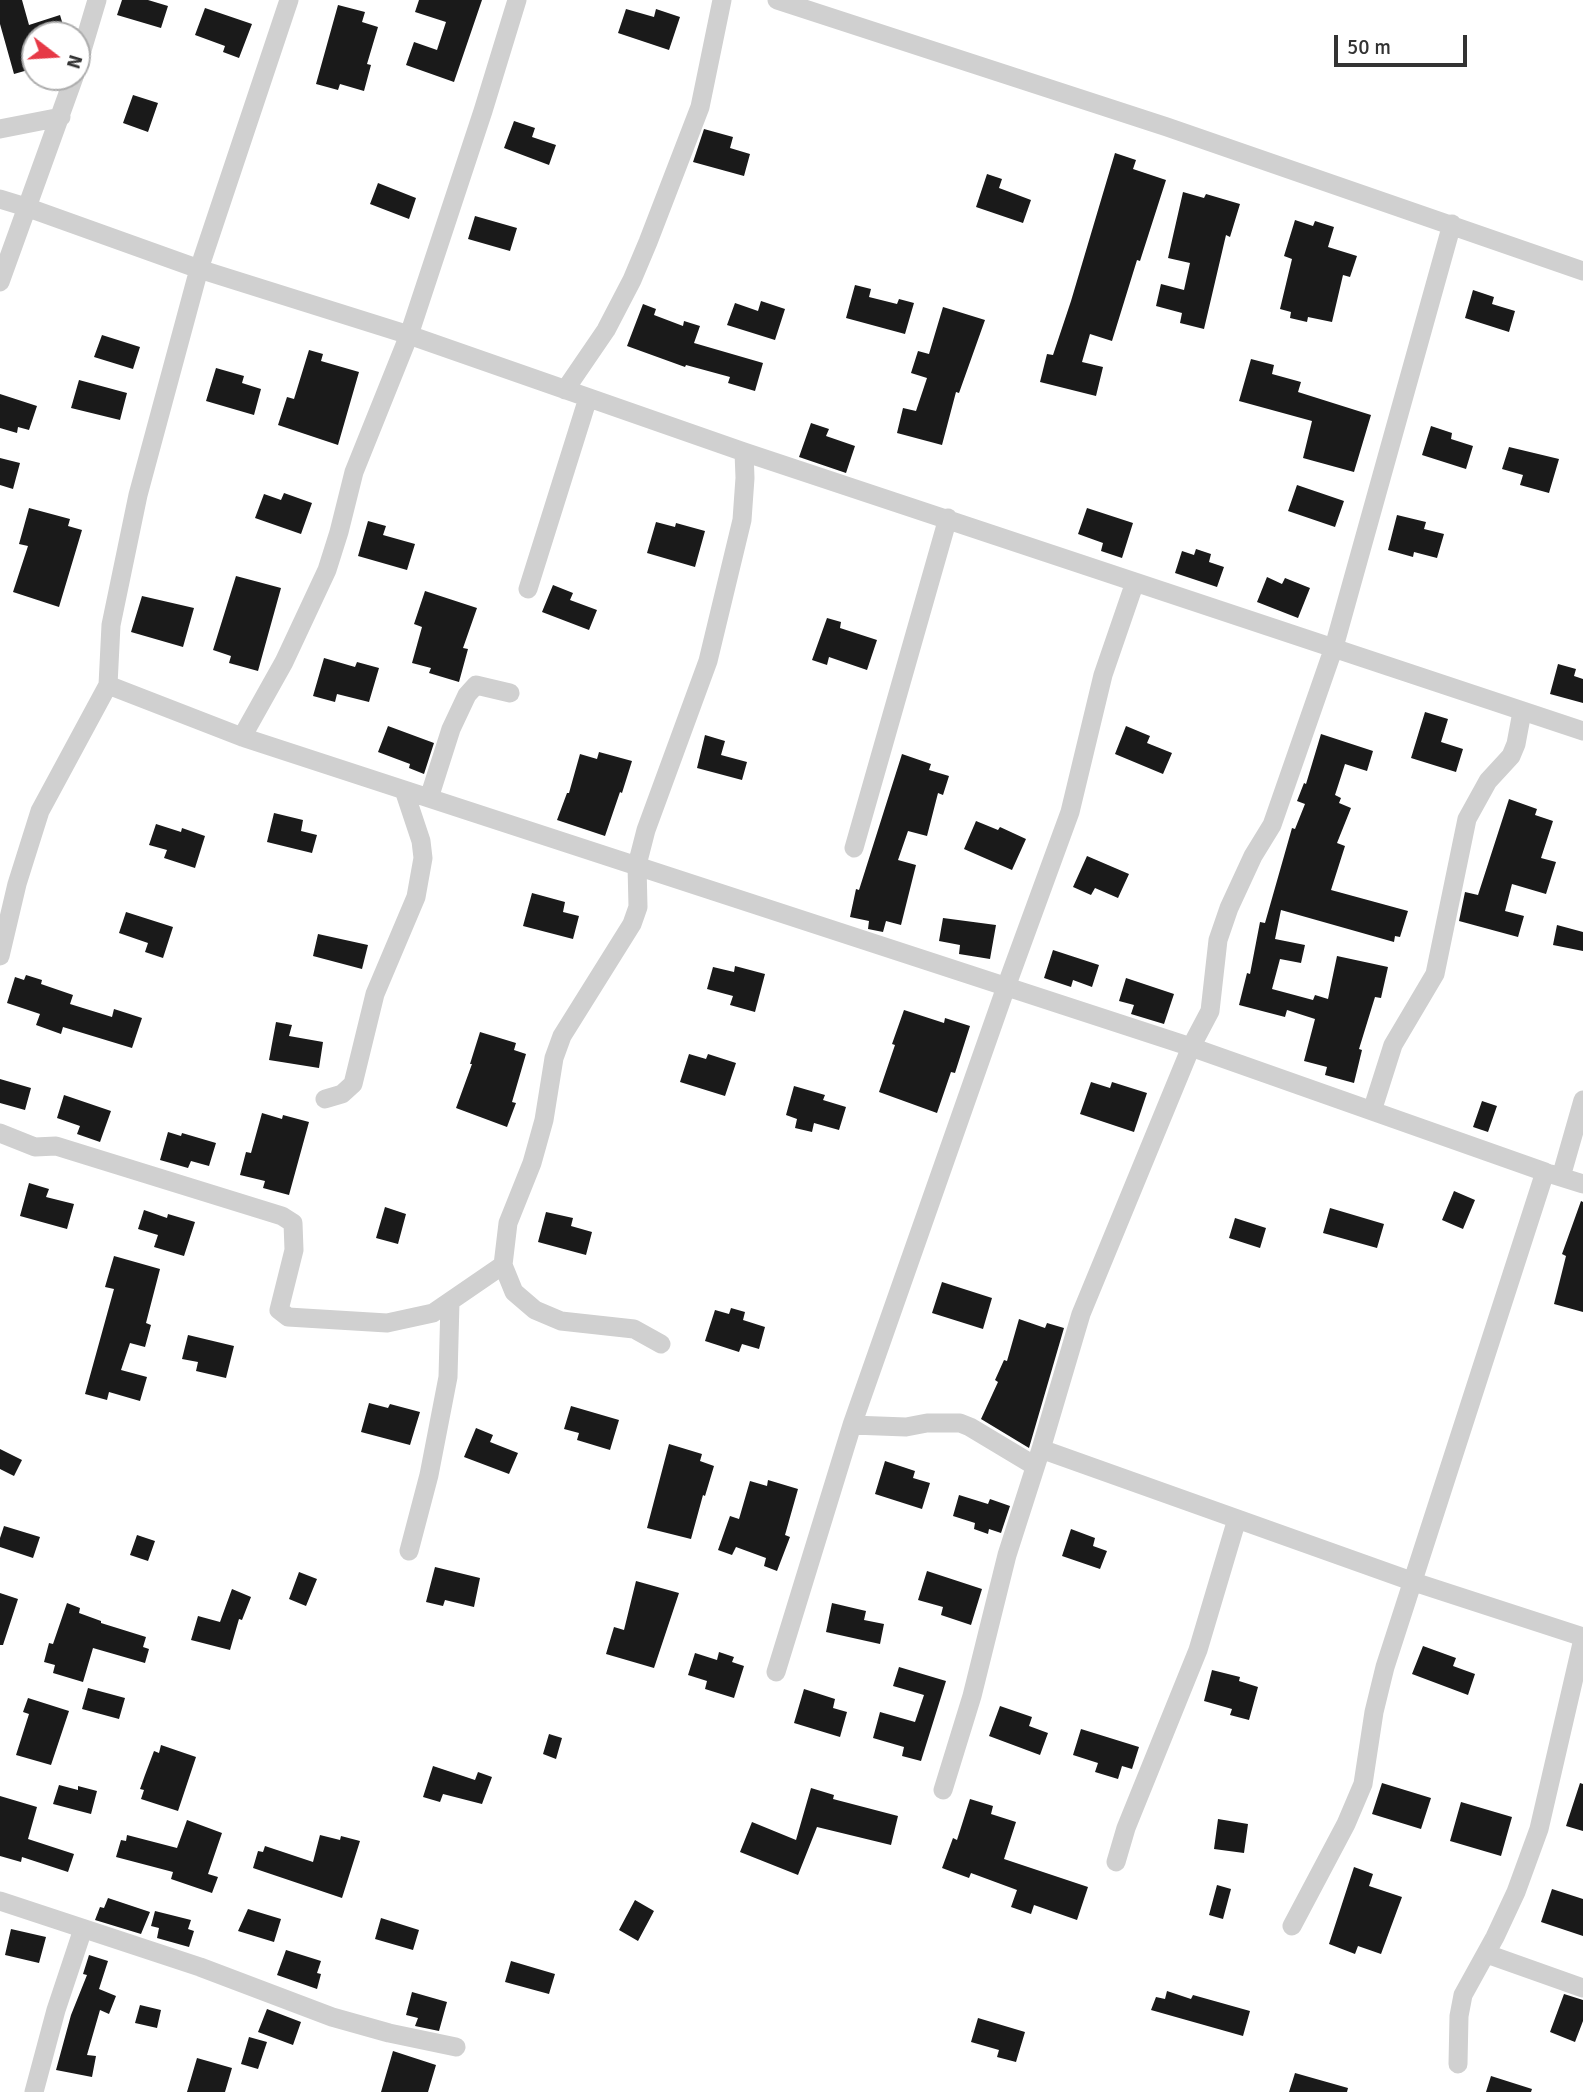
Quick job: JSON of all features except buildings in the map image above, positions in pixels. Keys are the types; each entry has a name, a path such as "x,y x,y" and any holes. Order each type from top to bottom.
{"street":[{"path":"91,21 97,0"},
{"path":"0,956 17,884 40,811 108,685 111,625 138,495 199,269 289,0"},
{"path":"242,737 285,662 327,570 354,472 409,335 484,111 517,0"},
{"path":"565,390 606,330 648,242 701,107 722,0"},
{"path":"777,0 1167,127 1583,271"},
{"path":"0,282 69,91"},
{"path":"0,129 61,117"},
{"path":"0,199 199,269 409,335 744,452 1583,731"},
{"path":"943,1790 972,1696 1007,1555 1081,1314 1191,1047 1210,1011 1218,940 1229,908 1253,856 1272,825 1334,647 1452,224"},
{"path":"528,589 588,398"},
{"path":"661,1344 634,1329 561,1321 536,1310 514,1292 503,1265 508,1223 532,1163 544,1121 554,1058 562,1036 632,924 638,907 637,865 646,830 708,661 742,520 744,452"},
{"path":"853,848 948,518"},
{"path":"776,1672 852,1425 1070,813 1103,675 1135,582"},
{"path":"108,685 242,737 1191,1047 1583,1184"},
{"path":"429,798 451,729 467,695 476,685 510,693"},
{"path":"1373,1111 1394,1045 1435,974 1467,819 1488,781 1511,756 1522,712"},
{"path":"325,1099 342,1094 353,1084 375,994 416,897 424,858 404,790"},
{"path":"1292,1926 1346,1824 1363,1784 1374,1712 1385,1667 1553,1175 1583,1100"},
{"path":"0,1133 35,1147 56,1146 282,1216 293,1223 294,1250 279,1310 288,1317 387,1323 433,1313 503,1265"},
{"path":"410,1551 429,1475 448,1377 450,1303"},
{"path":"852,1425 906,1427 927,1423 960,1423 1038,1458 1237,1519 1583,1638 1539,1829 1516,1892 1487,1954 1463,1995 1459,2015 1458,2064"},
{"path":"1116,1862 1126,1828 1198,1650 1237,1519"},
{"path":"0,1901 200,1967 332,2017 389,2033 456,2047"},
{"path":"34,2092 56,2010 83,1929"},
{"path":"1487,1954 1583,1988"}]}
